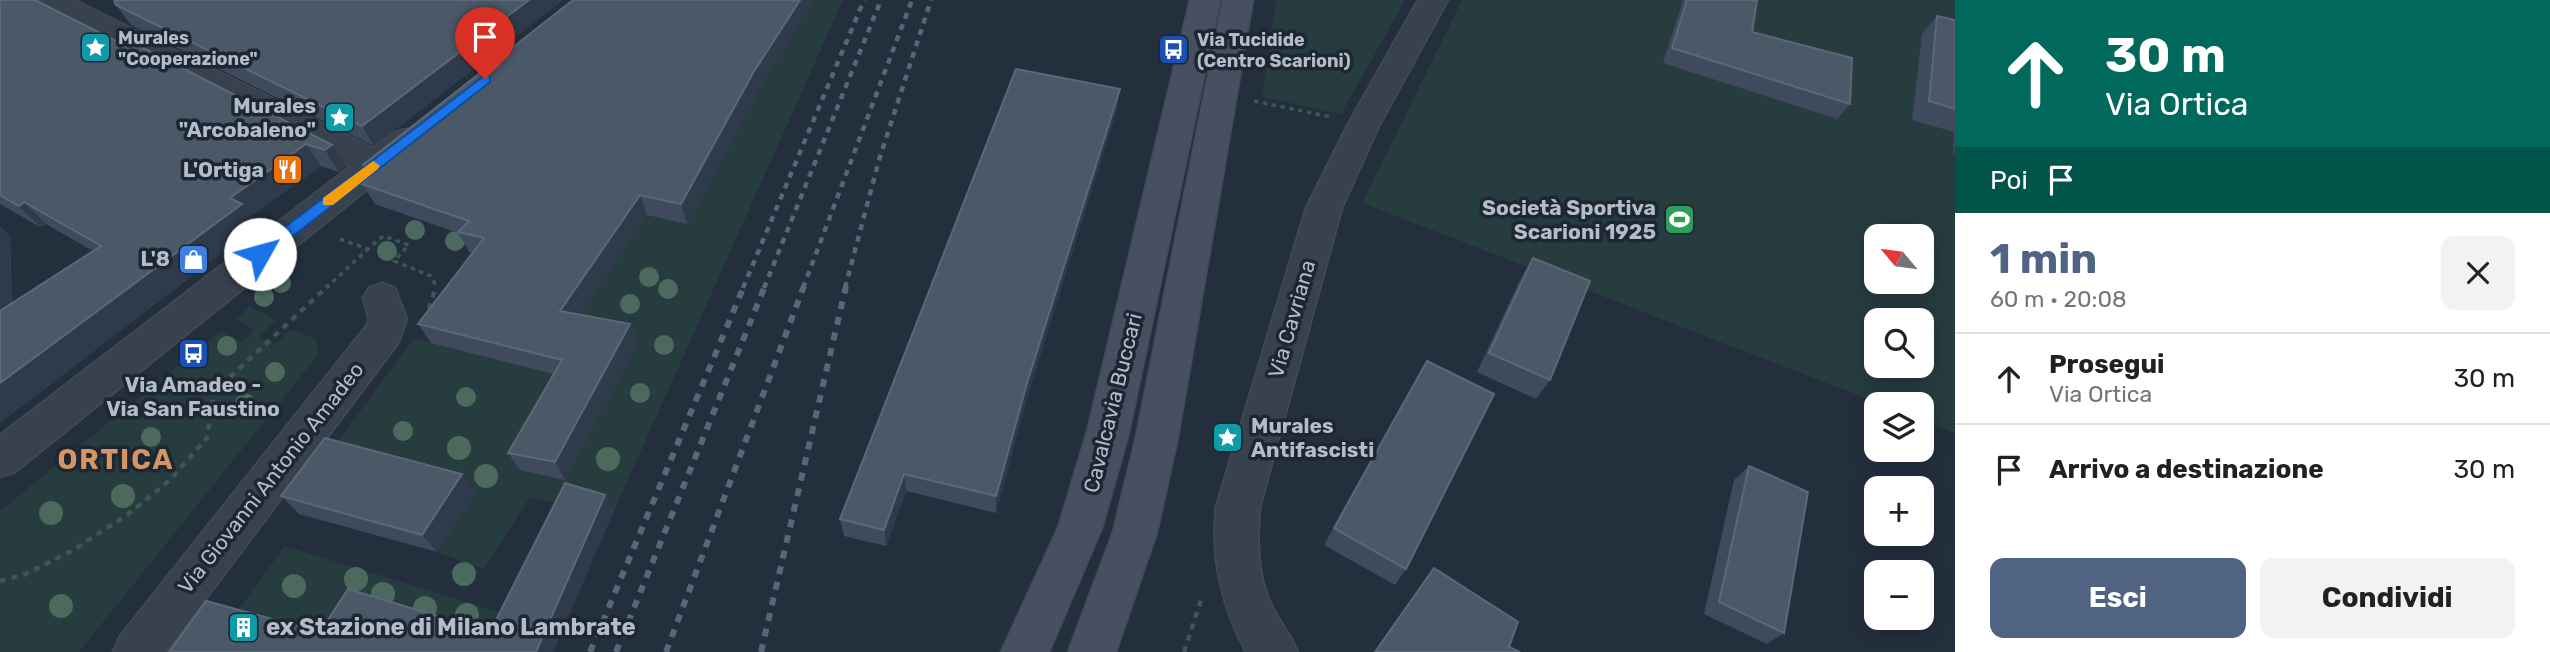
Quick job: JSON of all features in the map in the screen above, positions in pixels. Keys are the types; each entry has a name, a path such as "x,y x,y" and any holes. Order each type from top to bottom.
{"street":[{"path":"51,0 376,164"},
{"path":"1192,147 1205,0"},
{"path":"1192,147 1238,0"},
{"name":"Via Cavriana","path":"1274,652 1250,614 1238,577 1235,550 1238,507 1324,208 1363,126 1433,0"},
{"path":"0,459 436,117"},
{"name":"Cavalcavia Buccari","path":"1025,652 1084,516 1192,147"},
{"name":"Cavalcavia Buccari","path":"1091,652 1135,532 1151,464 1192,147"},
{"name":"Via Giovanni Antonio Amadeo","path":"137,652 385,331 388,319 383,298"}],"path":[{"path":"1253,101 1343,120"},
{"path":"0,581 26,574 73,550 127,515 170,481 207,439 215,392 368,249"},
{"path":"1184,652 1205,588"}],"green space":[{"path":"815,0 843,0 614,511 575,499 571,507 530,497 484,569 437,552 475,493 329,454 414,338 431,343 646,215 757,94"},
{"path":"1276,0 1405,0 1341,114 1262,97"},
{"name":"Società Sportiva Scarioni 1925","path":"1462,0 1955,0 1955,433 1934,425 1934,392 1864,392 1864,397 1362,203"},
{"path":"250,306 276,320 259,337 276,344 291,329 315,339 318,355 79,652 0,652 0,511 221,331 241,342 254,330 236,319"},
{"path":"285,546 515,617 524,602 569,615 554,652 332,652 233,617"}],"building":[{"path":"0,0 35,0 124,45 122,37 332,145 325,150 306,144 230,198 242,204 0,383 0,311 101,246 24,202 19,206 0,195"},
{"path":"114,0 529,0 362,126 116,5"},
{"path":"573,0 800,0 753,73 681,204 640,195 560,311 630,324 555,462 508,453 562,360 418,324 484,238 458,232 469,221 362,184 377,170 363,165"},
{"path":"1687,0 1757,0 1752,32 1852,58 1850,104 1672,48"},
{"path":"1937,16 1955,20 1955,109 1929,101"},
{"path":"1016,69 1120,89 1027,383 996,496 904,474 884,530 840,519"},
{"path":"1533,258 1590,281 1550,380 1489,353"},
{"path":"1427,361 1494,394 1406,569 1334,528"},
{"path":"325,438 462,474 422,535 281,496"},
{"path":"1749,466 1808,492 1784,633 1719,602"},
{"path":"565,483 605,495 536,652 169,652 206,601 320,632 348,589 490,632"},
{"path":"1434,568 1518,622 1509,647 1520,652 1375,652"}],"railway":[{"path":"743,288 864,0"},
{"path":"764,288 881,0"},
{"path":"803,288 912,0"},
{"path":"845,288 879,160 931,0"},
{"path":"590,652 744,286"},
{"path":"616,652 765,286"},
{"path":"666,652 804,286"},
{"path":"761,652 846,286"}],"slow traffic":[{"path":"328,201 373,166"}],"place":[{"name":"Murales \"Cooperazione\"","path":"95,48"},
{"name":"Via Tucidide (Centro Scarioni)","path":"1174,50"},
{"name":"Murales \"Arcobaleno\"","path":"339,118"},
{"name":"L'Ortiga","path":"287,170"},
{"name":"Società Sportiva Scarioni 1925","path":"1679,220"},
{"name":"L'8","path":"193,259"},
{"name":"Via Amadeo - Via San Faustino","path":"193,353"},
{"name":"Murales Antifascisti","path":"1228,438"},
{"name":"ex Stazione di Milano Lambrate","path":"243,627"}],"district":[{"name":"ORTICA","path":"116,459"}],"route":[{"path":"260,254 485,79"}]}
